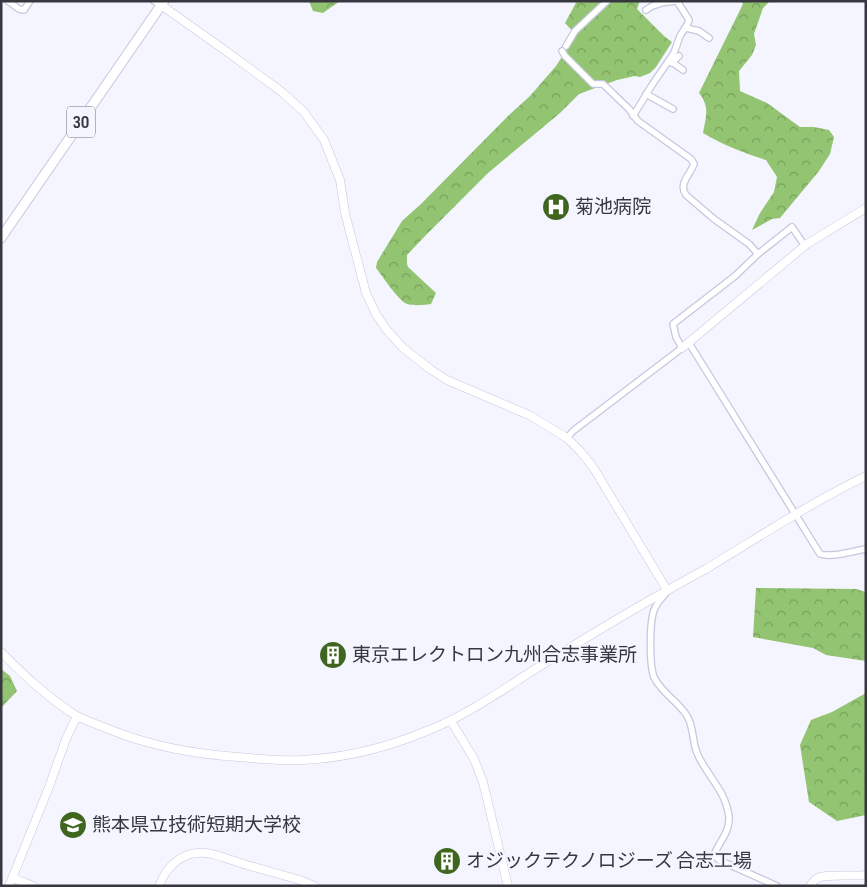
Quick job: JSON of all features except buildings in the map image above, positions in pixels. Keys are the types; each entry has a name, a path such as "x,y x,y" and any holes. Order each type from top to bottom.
{"main road":[{"name":"30","path":"1,238 160,3"}],"street":[{"path":"8,1 19,9 24,10 30,1"},
{"path":"607,1 575,32 564,49 565,56 594,84 604,84 638,121 691,159 694,164 682,185 683,191 714,219 749,244 758,254"},
{"path":"633,116 646,94 670,62 680,36 689,20 677,1 661,3 646,10"},
{"path":"160,3 282,92 304,112 324,140 340,180 366,294 386,329 404,348 447,380 529,415 567,438 593,467 667,590"},
{"path":"686,28 699,31 710,38"},
{"path":"670,62 679,56"},
{"path":"670,62 683,70"},
{"path":"646,94 673,109"},
{"path":"567,438 573,431 685,346 805,246 866,208"},
{"path":"805,246 792,227 758,254 735,276 673,324 676,337 685,346 820,554 834,555 866,549"},
{"path":"1,652 30,680 77,716 151,744 222,756 302,760 342,756 413,737 451,721 795,514 866,476"},
{"path":"667,590 654,609 652,617 651,663 654,677 689,718 696,750 720,789 724,800 729,816 728,826 714,855 719,860 777,886"},
{"path":"10,886 66,739 77,716"},
{"path":"451,721 474,759 483,782 508,886"},
{"path":"159,886 168,868 180,858 190,854 207,853 300,880 314,886"},
{"path":"810,886 816,879 820,878 866,875"},
{"path":"13,878 33,886"}],"green space":[{"path":"309,1 340,1 323,13 313,11"},
{"path":"577,1 640,1 637,9 672,42 650,73 640,77 635,76 617,80 579,94 560,113 488,173 407,255 408,267 436,293 431,304 416,305 403,302 376,268 377,262 402,221 530,96 556,66 576,35 565,23"},
{"path":"741,1 770,1 763,8 754,34 756,45 752,55 739,71 740,91 767,103 800,127 829,130 834,137 830,154 819,171 780,218 772,219 752,230 760,213 774,192 777,177 766,160 734,148 703,133 706,107 699,93 743,4"},
{"path":"756,588 856,589 866,592 866,661 826,655 813,648 753,637"},
{"path":"1,669 10,676 17,691 1,708"},
{"path":"866,693 866,815 837,821 809,802 800,745 811,720 832,712"}],"place":[{"name":"菊池病院","path":"556,207"},
{"name":"東京エレクトロン九州合志事業所","path":"333,655"},
{"name":"熊本県立技術短期大学校","path":"73,825"},
{"name":"オジックテクノロジーズ 合志工場","path":"447,861"}]}
